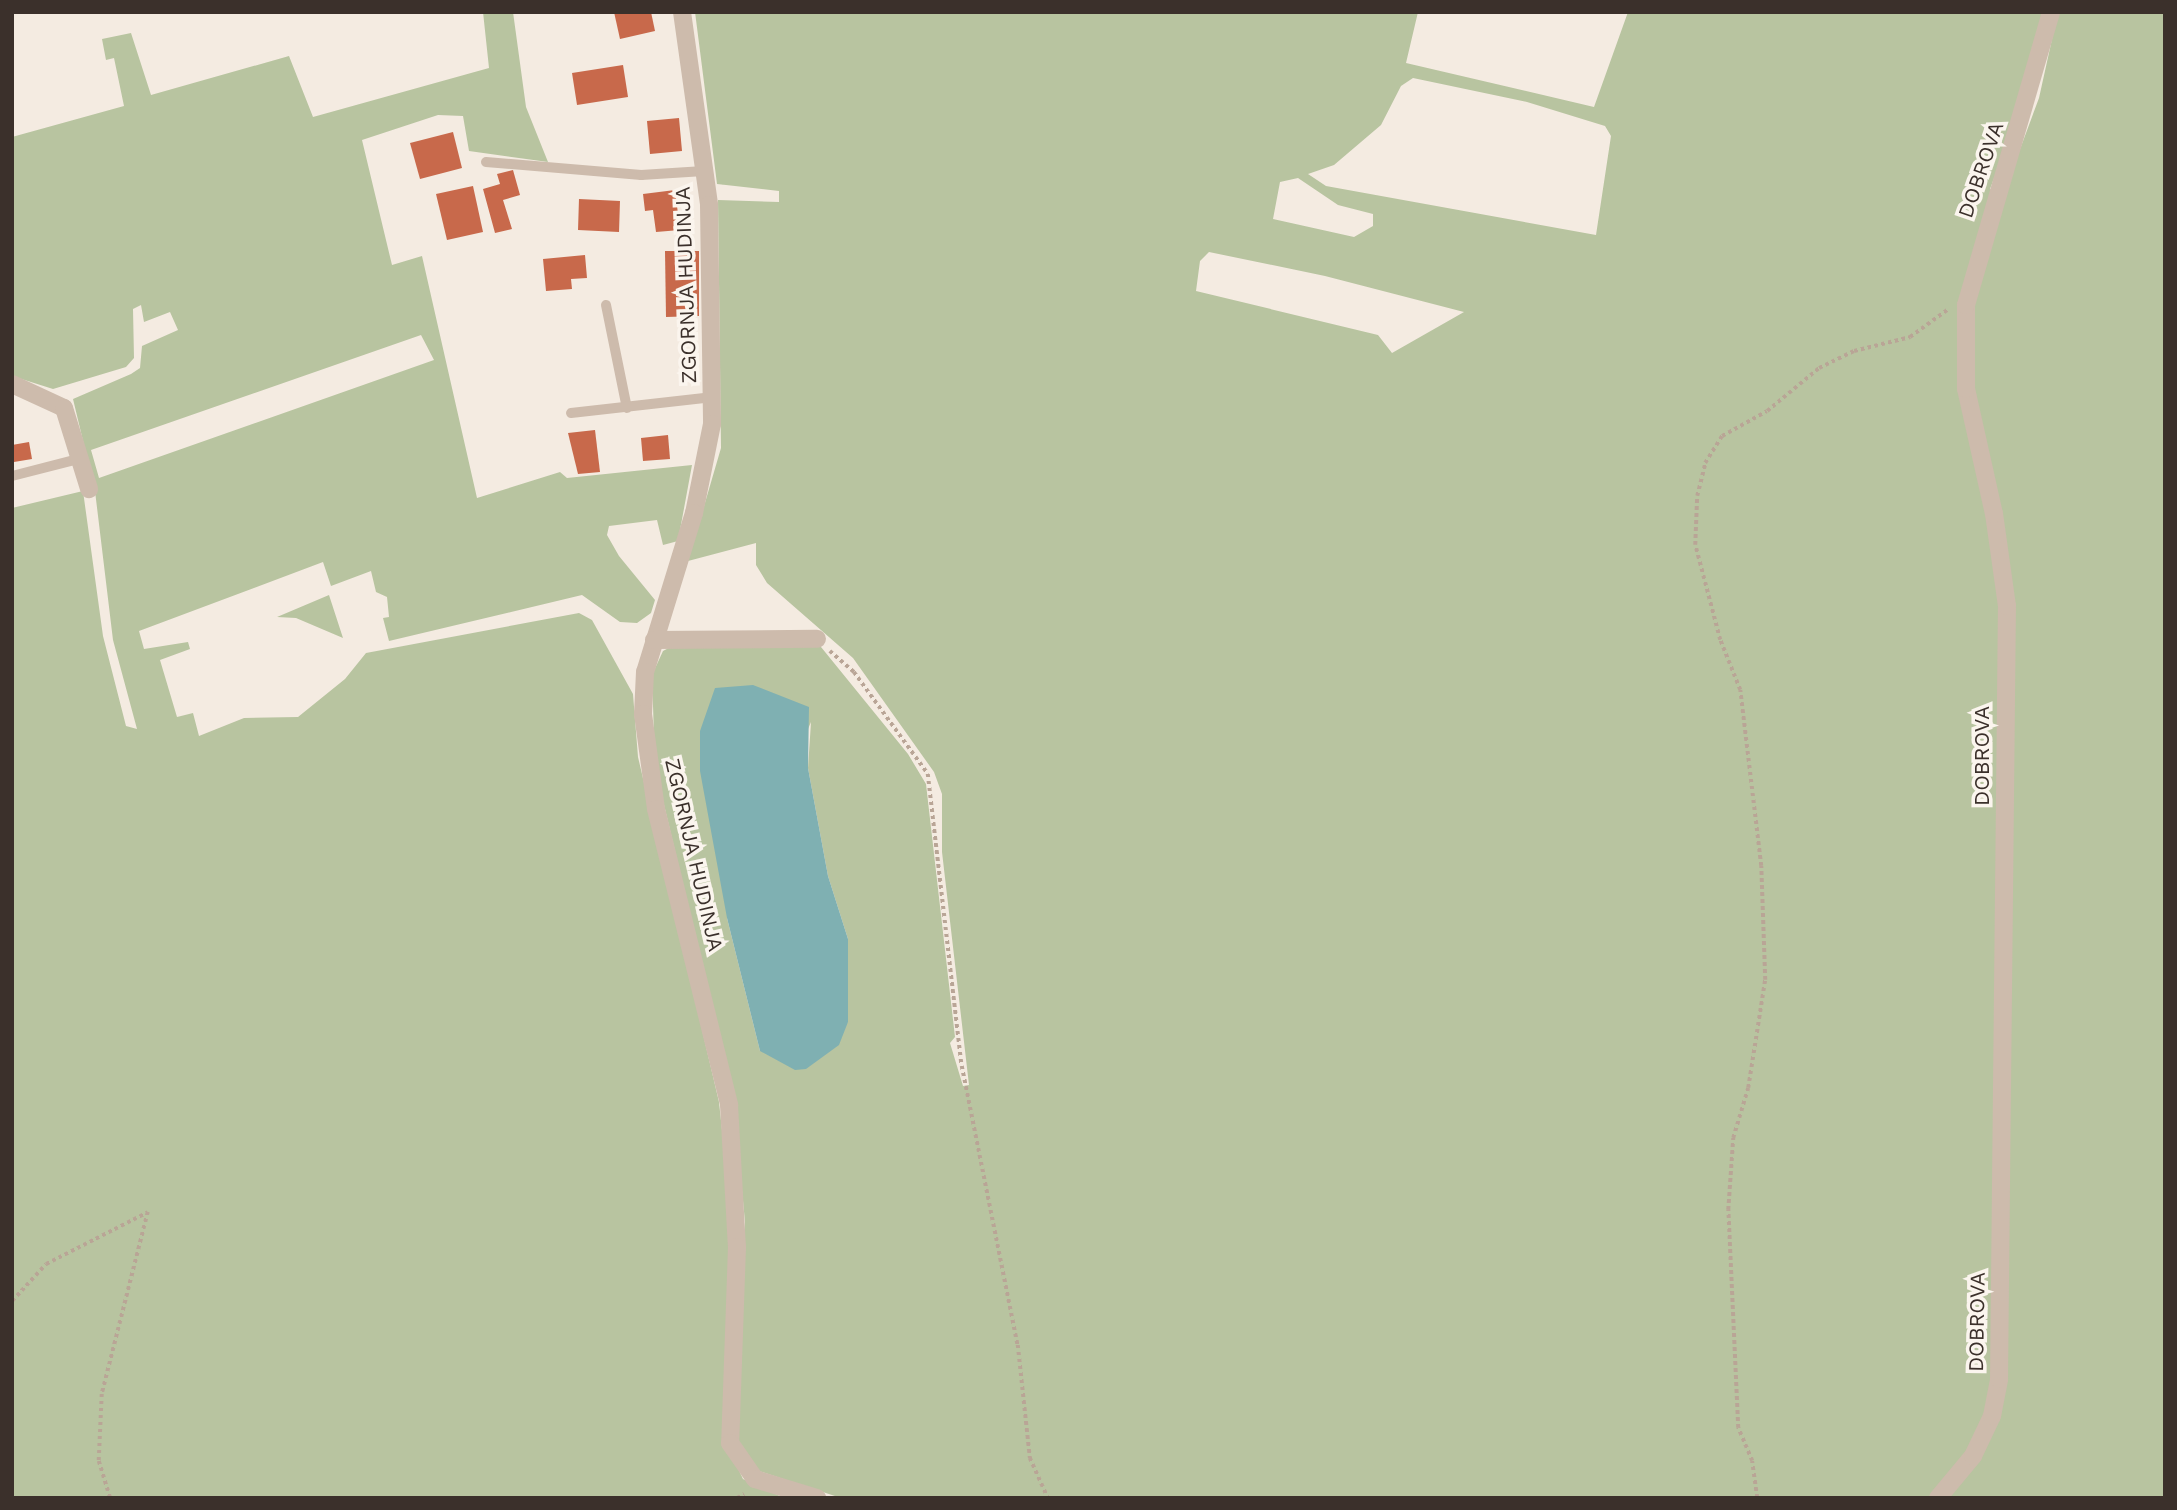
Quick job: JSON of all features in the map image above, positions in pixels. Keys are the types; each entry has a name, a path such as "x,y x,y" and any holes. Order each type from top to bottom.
{"street":[{"name":"ZGORNJA HUDINJA","path":"682,12 704,171 713,397 694,513 645,672 643,714 656,808 729,1105 737,1247 730,1443 755,1479 815,1497"},
{"name":"DOBROVA","path":"1938,1498 1973,1456 1992,1416 2000,1351 2007,606 1994,514 1966,389 1966,305 2051,12"},
{"path":"12,384 64,408 82,458 89,489"},
{"path":"654,640 817,639"}],"lane":[{"path":"486,162 641,175 704,171"},
{"path":"606,305 627,408"},
{"path":"571,413 713,397"},
{"path":"12,476 82,458"}],"path":[{"path":"1757,1498 1752,1461 1736,1417 1728,1210 1733,1138 1748,1088 1765,981 1761,866 1740,690 1720,640 1695,545 1698,496 1705,463 1723,436 1776,405 1819,369 1854,351 1910,337 1942,312 1966,305"},
{"path":"817,639 854,672 928,774 962,1066 1018,1345 1030,1458 1048,1498"},
{"path":"12,1301 46,1264 148,1212 102,1394 99,1461 110,1498"}],"green space":[{"path":"483,12 513,12 526,107 548,162 469,151 463,116 438,115 362,140 392,265 422,256 477,498 560,472 567,478 692,465 678,541 663,545 657,520 609,526 607,535 619,556 655,600 651,613 637,623 620,622 582,595 389,641 383,618 389,617 387,597 376,592 371,571 331,586 323,562 139,631 144,649 188,642 190,649 160,660 177,717 193,713 199,736 244,718 298,717 345,679 366,653 579,613 592,620 633,694 638,757 719,1102 732,1223 722,1435 743,1479 784,1498 12,1498 12,508 83,491 103,636 126,726 137,729 113,640 95,491 73,399 131,374 140,368 142,346 178,330 170,312 144,322 141,305 133,309 134,358 126,367 53,389 12,376 12,137 124,106 114,58 106,60 102,39 131,33 151,95 289,56 313,117 489,68","holes":["421,335 434,360 99,478 91,450"]},
{"path":"695,12 1418,12 1406,63 1594,107 1628,12 2043,12 2011,133 1990,189 2003,195 2039,98 2058,12 2165,12 2165,1498 841,1498 759,1471 736,1438 745,1222 733,1095 655,767 652,675 663,651 680,642 821,647 908,754 926,784 955,1037 950,1043 963,1086 969,1085 942,852 942,794 934,772 853,658 767,583 756,565 756,543 688,561 721,448 718,200 779,202 779,191 717,184","holes":["1413,78 1527,102 1605,126 1611,136 1596,235 1326,186 1308,174 1334,165 1381,125 1401,86","1298,178 1338,205 1373,214 1373,226 1354,237 1273,219 1280,182","1209,252 1325,276 1464,312 1392,353 1378,335 1196,291 1200,261","811,722 808,768 828,876 848,939 848,1022 760,1051 727,918"]},
{"path":"329,595 343,638 296,618 277,617"}],"water":[{"path":"753,685 809,707 808,768 828,876 848,939 848,1022 839,1045 806,1069 795,1070 760,1051 727,918 700,771 700,731 715,688"}],"building":[{"path":"614,12 651,12 655,31 620,39"},
{"path":"623,65 628,97 577,105 572,73"},
{"path":"679,118 682,151 650,154 647,121"},
{"path":"453,132 462,168 420,179 410,143"},
{"path":"513,170 520,195 503,200 512,229 495,233 483,189 500,184 497,174"},
{"path":"473,186 483,232 447,240 436,194"},
{"path":"675,190 680,230 656,232 653,210 645,211 643,194"},
{"path":"579,199 620,201 619,232 578,230"},
{"path":"665,251 699,251 699,316 666,317"},
{"path":"585,255 587,278 571,279 572,289 546,291 543,259"},
{"path":"595,430 600,472 578,474 568,433"},
{"path":"668,435 670,459 643,461 641,438"},
{"path":"29,442 32,459 14,462 12,445"}]}
